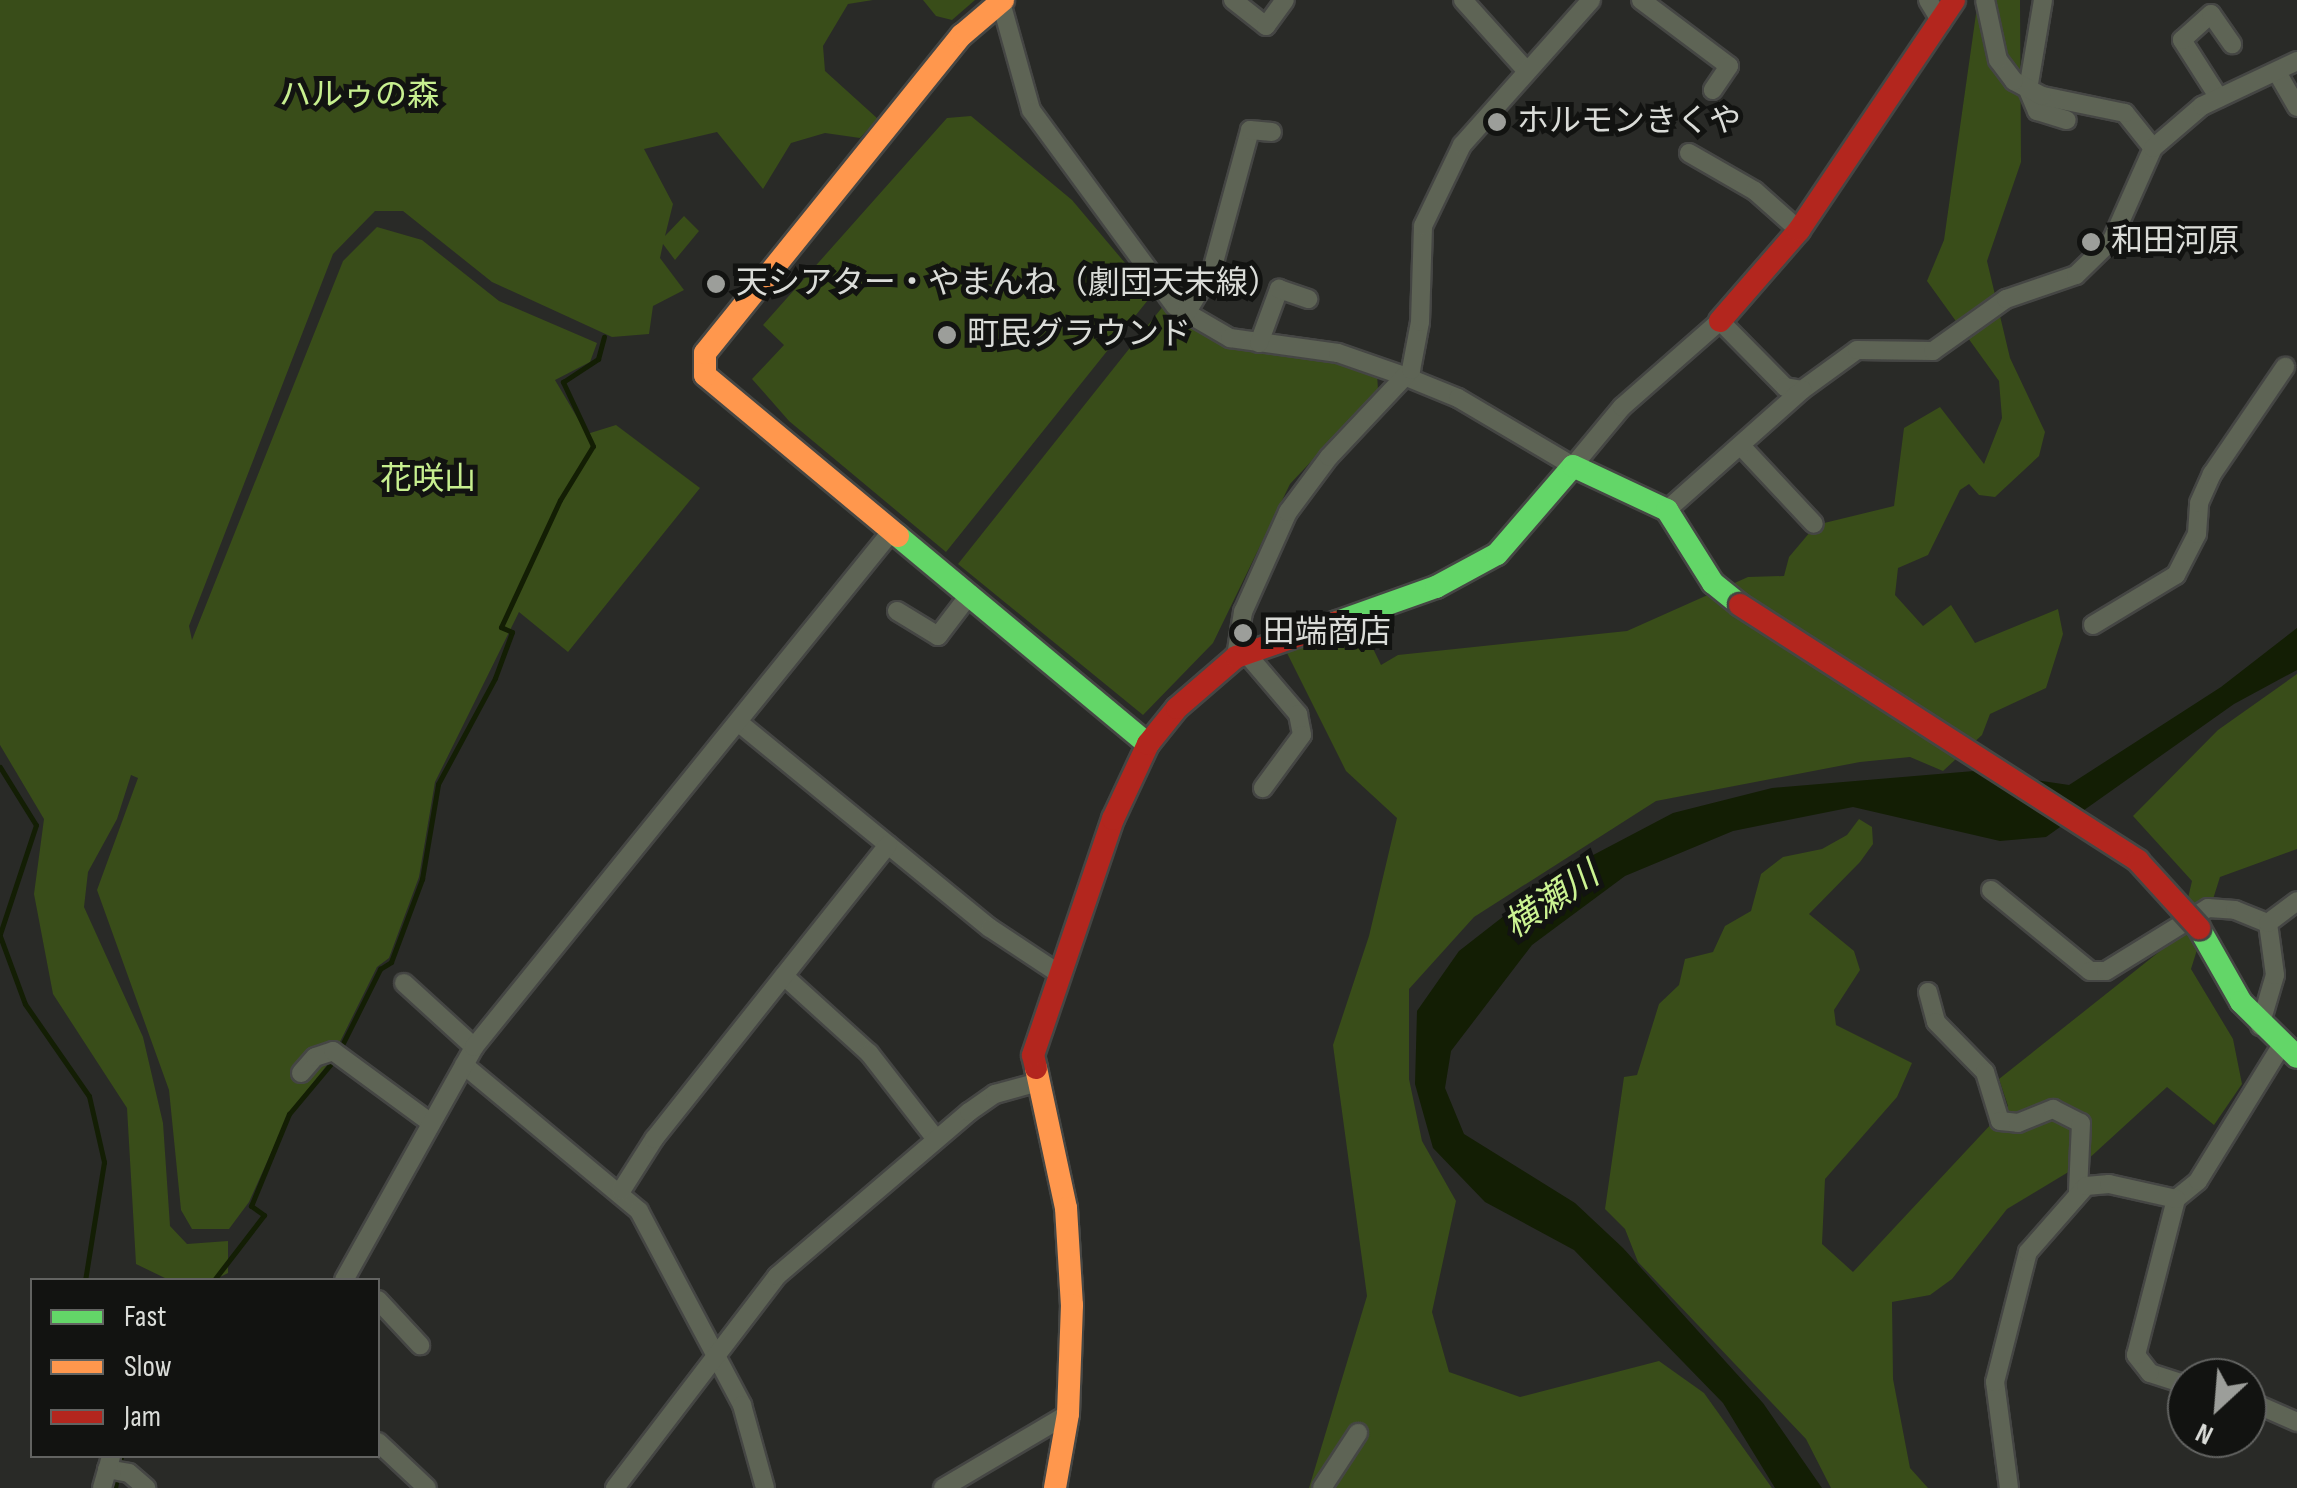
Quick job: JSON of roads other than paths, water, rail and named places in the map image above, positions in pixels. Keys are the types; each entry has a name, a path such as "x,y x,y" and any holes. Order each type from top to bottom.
{"street":[{"path":"1234,0 1266,26 1285,0"},
{"path":"1463,0 1524,68"},
{"path":"1263,788 1302,734 1298,714 1240,654 1242,612 1288,512 1404,376 1418,343 1423,226 1462,145 1524,68 1590,0"},
{"path":"1641,0 1730,66 1713,90"},
{"path":"1928,0 1941,22"},
{"path":"1055,1488 1068,1414 1072,1305 1066,1208 1035,1083 1036,1036 1089,903 1121,798 1148,744 1188,697 1240,654 1468,572 1517,539 1609,420 1720,321 1800,230 1954,0"},
{"path":"1985,0 1998,60 2028,90 2037,111 2066,120"},
{"path":"2028,90 2036,72 2043,0"},
{"path":"1148,744 705,376 706,353 962,35 1002,3 1031,110 1158,288 1185,314 1211,331 1259,343 1338,353 1404,376 1458,398 1572,466 1667,510 1713,583 1740,605 2138,861 2198,928 2260,1026 2289,1052 2198,1182 2176,1199 2136,1354 2150,1373 2167,1379"},
{"path":"2220,98 2182,40 2211,14 2232,44"},
{"path":"1667,510 1802,390 1857,350 1933,351 2006,298 2076,275 2118,233 2153,148 2181,119 2278,74 2297,61"},
{"path":"2278,74 2297,107"},
{"path":"2028,90 2125,114 2153,148"},
{"path":"1185,314 1212,270 1250,130 1272,132"},
{"path":"1689,153 1755,190 1800,230"},
{"path":"1259,343 1279,289 1308,300"},
{"path":"1720,321 1785,386 1802,390"},
{"path":"2092,625 2176,575 2197,534 2199,503 2212,474 2285,368"},
{"path":"1742,447 1814,524"},
{"path":"351,1277 474,1047 891,532"},
{"path":"897,611 938,636 970,594"},
{"path":"738,722 990,928 1058,973"},
{"path":"622,1191 634,1165 888,844"},
{"path":"1991,890 2090,971 2106,971 2208,908 2236,910 2268,922"},
{"path":"2268,922 2297,900"},
{"path":"2260,1026 2275,976 2268,922"},
{"path":"784,976 868,1053 936,1139"},
{"path":"404,983 474,1047"},
{"path":"1928,992 1936,1022 1984,1072 2000,1121 2018,1124 2053,1109 2081,1123 2078,1192"},
{"path":"301,1073 315,1057 333,1051 431,1123"},
{"path":"464,1065 622,1191 662,1248 742,1405 765,1488"},
{"path":"615,1488 777,1276 936,1139 995,1094 1035,1083"},
{"path":"2009,1488 1995,1396 2000,1350 2028,1252 2078,1192 2096,1183 2176,1199"},
{"path":"380,1302 420,1345"},
{"path":"2267,1409 2297,1422"},
{"path":"943,1488 1068,1414"},
{"path":"1322,1488 1358,1433"},
{"path":"380,1444 427,1488"},
{"path":"112,1471 146,1488"}],"water":[{"name":"横瀬川","path":"2297,628 2297,670 2234,704 2046,837 2000,841 1853,807 1733,831 1625,876 1532,945 1451,1051 1445,1088 1464,1134 1575,1203 1623,1248 1763,1403 1822,1488 1775,1488 1723,1403 1574,1250 1485,1202 1433,1148 1415,1084 1417,1011 1459,951 1559,873 1673,813 1772,788 1974,771 2069,785 2221,687"}],"waterway":[{"path":"216,1278 264,1215 251,1206 289,1114 335,1059 380,969 391,962 422,879 438,784 495,678 512,632 501,627 560,500 593,446 563,382 598,359 604,337"},
{"path":"0,767 36,825 0,934"},
{"path":"0,936 25,1004 89,1096 104,1162 85,1278"},
{"path":"115,1488 121,1458"}],"place":[{"name":"ホルモンきくや","path":"1497,122"},
{"name":"和田河原","path":"2091,242"},
{"name":"天シアター・やまんね（劇団天末線）","path":"716,284"},
{"name":"町民グラウンド","path":"947,335"},
{"name":"田端商店","path":"1243,633"}],"park label":[{"name":"ハルゥの森","path":"359,96"},
{"name":"花咲山","path":"428,480"}]}
